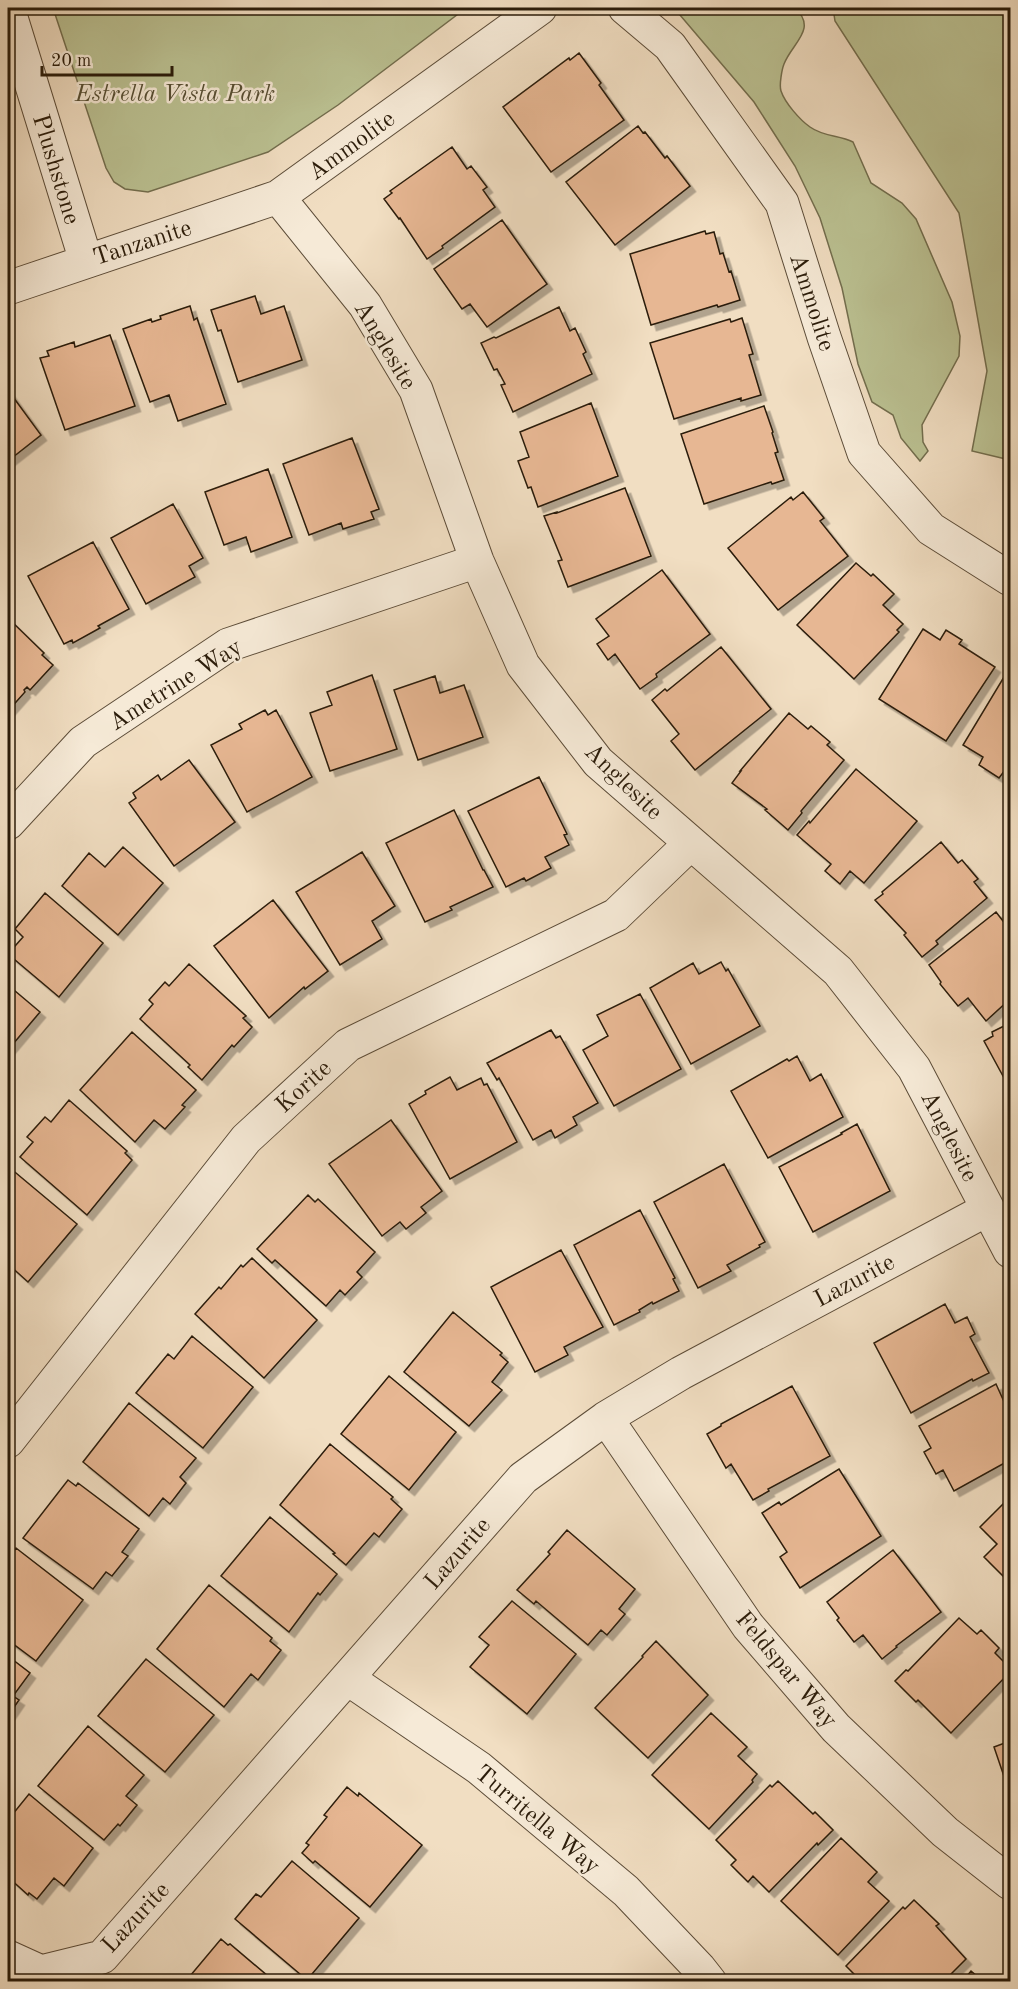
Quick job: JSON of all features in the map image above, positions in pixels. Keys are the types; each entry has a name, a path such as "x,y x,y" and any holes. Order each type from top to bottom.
{"street":[{"name":"Plushstone","path":"8,8 86,261"},
{"name":"Ammolite","path":"278,197 540,8"},
{"name":"Ammolite","path":"625,8 670,46 782,203 824,337 864,453 931,530 1011,579"},
{"name":"Tanzanite","path":"8,288 278,197"},
{"name":"Anglesite","path":"278,197 365,305 416,390 477,561 523,665 598,762 838,971 914,1068 1011,1251"},
{"name":"Ametrine Way","path":"8,823 83,742 228,645 477,561"},
{"name":"Korite","path":"8,1441 246,1139 348,1045 616,915 691,843"},
{"name":"Lazurite","path":"8,1957 41,1972 102,1957 523,1478 606,1418 681,1373 988,1209"},
{"name":"Feldspar Way","path":"606,1418 748,1626 829,1720 945,1832 1011,1883"},
{"name":"Turritella Way","path":"347,1678 488,1776 626,1892 710,1982"}],"green space":[{"name":"Estrella Vista Park","path":"53,8 466,8 338,105 268,152 148,192 125,189 114,182 106,168"},
{"path":"674,8 795,8 804,23 804,29 782,69 780,88 783,96 797,116 810,127 821,133 853,142 871,183 902,203 916,219 952,302 960,336 959,356 922,425 923,442 928,451 920,461 901,438 893,415 872,402 858,364 842,288 820,218 795,166 754,102"},
{"path":"833,8 1010,8 1010,460 972,451 987,371 959,213 835,21"}],"building":[{"path":"579,53 624,120 551,172 503,107"},
{"path":"638,126 665,158 667,156 690,186 615,245 566,182"},
{"path":"452,147 467,169 471,166 487,187 483,190 495,207 427,259 400,218 384,199 392,193 390,191"},
{"path":"502,220 547,284 487,327 470,304 462,309 434,269"},
{"path":"705,231 706,234 714,232 720,254 723,253 729,272 731,271 740,300 651,325 630,254"},
{"path":"255,296 261,314 284,306 302,360 238,382 221,330 218,331 211,310"},
{"path":"190,306 194,320 197,318 226,404 178,421 169,395 150,402 123,329 151,319 152,322 161,319 160,316"},
{"path":"559,307 570,331 575,328 586,352 583,354 592,374 513,412 501,385 505,384 497,369 494,370 481,343"},
{"path":"742,318 753,354 749,355 761,395 741,401 741,398 674,419 650,343 730,319 731,322"},
{"path":"110,335 135,406 65,430 40,358 49,356 47,351 74,342 75,347"},
{"path":"8,390 41,435 8,461"},
{"path":"591,403 618,476 538,507 518,461 529,457 520,432"},
{"path":"764,406 773,432 778,452 775,453 784,480 772,484 771,482 704,504 681,434"},
{"path":"352,438 379,509 371,512 374,519 343,529 341,523 309,535 283,464"},
{"path":"268,469 292,537 251,552 246,537 224,545 205,492"},
{"path":"625,488 651,556 568,587 558,561 562,560 544,516"},
{"path":"803,492 824,518 820,521 848,556 778,610 728,548 791,497 793,500"},
{"path":"173,504 203,558 189,566 195,577 146,604 111,538"},
{"path":"93,542 129,609 73,643 72,640 64,644 28,576"},
{"path":"856,563 871,576 873,574 894,594 883,605 903,624 897,630 899,632 854,679 797,625"},
{"path":"662,570 710,634 656,674 657,677 640,689 615,654 608,660 597,644 609,636 596,619"},
{"path":"8,618 53,665 30,690 27,687 24,690 25,692 8,711"},
{"path":"923,629 940,640 946,630 962,640 959,644 995,667 946,741 879,699"},
{"path":"721,647 771,709 695,770 671,741 679,734 652,700 665,689 667,691"},
{"path":"1010,667 1010,774 1005,770 999,778 979,765 983,757 963,745"},
{"path":"372,675 397,749 330,771 310,713 332,705 327,692"},
{"path":"435,676 440,693 464,685 483,737 418,760 394,690"},
{"path":"265,710 268,715 276,710 312,777 247,812 211,745 242,729 239,724"},
{"path":"789,713 808,729 811,726 830,742 827,745 844,760 788,830 765,810 767,809 732,783"},
{"path":"189,760 235,822 174,866 129,803 136,798 133,793 158,775 161,780"},
{"path":"856,769 917,821 864,883 850,871 840,884 825,871 831,864 797,835"},
{"path":"539,777 567,834 564,835 569,845 545,857 551,868 526,881 524,878 506,887 468,811"},
{"path":"454,810 493,887 450,907 452,910 425,922 386,843"},
{"path":"941,842 958,863 962,860 978,879 974,882 987,898 936,941 938,944 922,957 904,935 906,933 875,900"},
{"path":"123,847 163,883 118,935 62,886 89,853 105,867"},
{"path":"362,852 395,906 372,921 382,939 340,965 296,892"},
{"path":"45,893 103,943 59,997 8,954 23,937 15,929"},
{"path":"273,900 328,971 305,989 304,987 269,1018 214,946"},
{"path":"996,912 1010,930 1010,999 986,1021 968,998 958,1006 940,984 941,982 929,965"},
{"path":"721,962 726,971 728,969 760,1026 691,1064 650,988 693,963 699,974"},
{"path":"189,964 246,1016 243,1018 252,1027 234,1047 232,1045 202,1080 188,1067 190,1065 140,1019 153,1004 149,1000 165,982 169,986"},
{"path":"8,985 40,1012 8,1050"},
{"path":"640,994 681,1069 614,1106 583,1050 608,1036 597,1015"},
{"path":"1010,1023 1010,1089 984,1041 993,1036 992,1032"},
{"path":"551,1030 556,1038 560,1036 598,1103 573,1117 577,1125 555,1138 551,1130 533,1140 499,1078 497,1080 487,1063"},
{"path":"132,1032 196,1090 182,1105 185,1107 165,1129 154,1120 135,1142 80,1090"},
{"path":"797,1056 810,1081 821,1074 843,1117 768,1158 731,1091 787,1059 789,1061"},
{"path":"450,1077 457,1090 481,1078 484,1085 487,1084 517,1142 450,1179 409,1104 426,1094 425,1091"},
{"path":"69,1100 127,1151 125,1153 132,1160 87,1215 20,1157 33,1142 27,1137 45,1117 51,1122"},
{"path":"391,1120 442,1191 421,1207 426,1213 406,1229 400,1222 382,1236 329,1164"},
{"path":"857,1124 890,1191 813,1232 779,1167"},
{"path":"724,1164 765,1242 727,1265 731,1271 698,1288 654,1202"},
{"path":"10,1168 77,1224 28,1282 8,1264 8,1172"},
{"path":"308,1195 315,1202 318,1199 375,1252 357,1272 362,1277 345,1295 340,1290 326,1306 275,1260 272,1263 257,1249"},
{"path":"640,1210 675,1278 673,1279 679,1291 653,1304 652,1302 639,1310 640,1312 614,1325 574,1245"},
{"path":"561,1250 603,1327 564,1347 568,1355 535,1372 491,1287"},
{"path":"252,1258 317,1320 264,1378 195,1314 219,1287 221,1289 241,1265 243,1267"},
{"path":"945,1304 955,1323 967,1317 975,1334 970,1337 989,1373 973,1381 972,1379 911,1413 874,1343"},
{"path":"453,1312 502,1353 500,1355 508,1362 492,1382 502,1390 469,1426 404,1372"},
{"path":"192,1336 253,1387 203,1448 136,1393 168,1354 174,1359"},
{"path":"389,1376 456,1432 409,1490 341,1434"},
{"path":"996,1384 1010,1415 1010,1460 954,1491 943,1470 936,1474 924,1452 931,1448 919,1426"},
{"path":"792,1386 830,1456 768,1489 769,1491 753,1500 731,1464 726,1468 707,1434 721,1424"},
{"path":"129,1403 196,1458 180,1477 186,1483 170,1504 163,1498 149,1516 83,1462"},
{"path":"330,1444 393,1497 391,1499 402,1509 379,1537 374,1533 346,1565 280,1505"},
{"path":"839,1469 881,1536 800,1588 780,1557 787,1552 762,1513 779,1502 781,1505"},
{"path":"68,1480 76,1486 78,1483 139,1529 122,1552 128,1556 112,1576 106,1572 93,1589 23,1538"},
{"path":"1010,1497 1010,1575 1006,1579 984,1557 997,1544 980,1527"},
{"path":"270,1517 337,1574 320,1595 318,1593 289,1632 221,1576"},
{"path":"567,1530 635,1589 619,1609 625,1614 607,1635 601,1630 588,1645 536,1601 534,1604 517,1590 550,1554 548,1552"},
{"path":"16,1548 83,1600 36,1661 8,1640 8,1559"},
{"path":"893,1550 941,1612 882,1659 863,1635 854,1642 827,1602"},
{"path":"209,1585 272,1638 270,1641 281,1650 258,1680 251,1674 224,1707 157,1649"},
{"path":"512,1601 576,1654 527,1714 470,1667 489,1645 479,1637"},
{"path":"959,1618 977,1634 981,1630 999,1648 995,1653 1010,1668 1010,1672 951,1733 895,1681 906,1670 908,1671"},
{"path":"656,1641 708,1695 648,1758 595,1708"},
{"path":"8,1656 30,1673 13,1696 19,1700 8,1716"},
{"path":"146,1659 214,1715 165,1772 98,1716"},
{"path":"711,1713 747,1747 738,1756 757,1774 753,1782 709,1829 652,1775"},
{"path":"88,1726 144,1775 126,1796 137,1805 120,1826 118,1824 104,1840 38,1786"},
{"path":"1010,1741 1010,1794 994,1747"},
{"path":"778,1781 833,1830 769,1892 753,1876 748,1882 731,1865 736,1860 716,1840 770,1785 772,1787"},
{"path":"347,1787 358,1796 359,1793 422,1845 370,1907 315,1861 313,1863 302,1853 309,1845 306,1843 327,1817 324,1815"},
{"path":"29,1794 93,1848 64,1886 54,1878 37,1899 29,1893 28,1895 8,1877 8,1820"},
{"path":"841,1838 877,1872 868,1882 889,1901 838,1955 781,1901"},
{"path":"292,1861 359,1918 307,1980 235,1919 256,1894 261,1897"},
{"path":"914,1900 939,1924 936,1926 966,1959 943,1982 862,1982 846,1966 903,1907 905,1909"},
{"path":"221,1939 228,1945 230,1944 275,1982 185,1982"},
{"path":"971,1971 984,1982 962,1982"}]}
